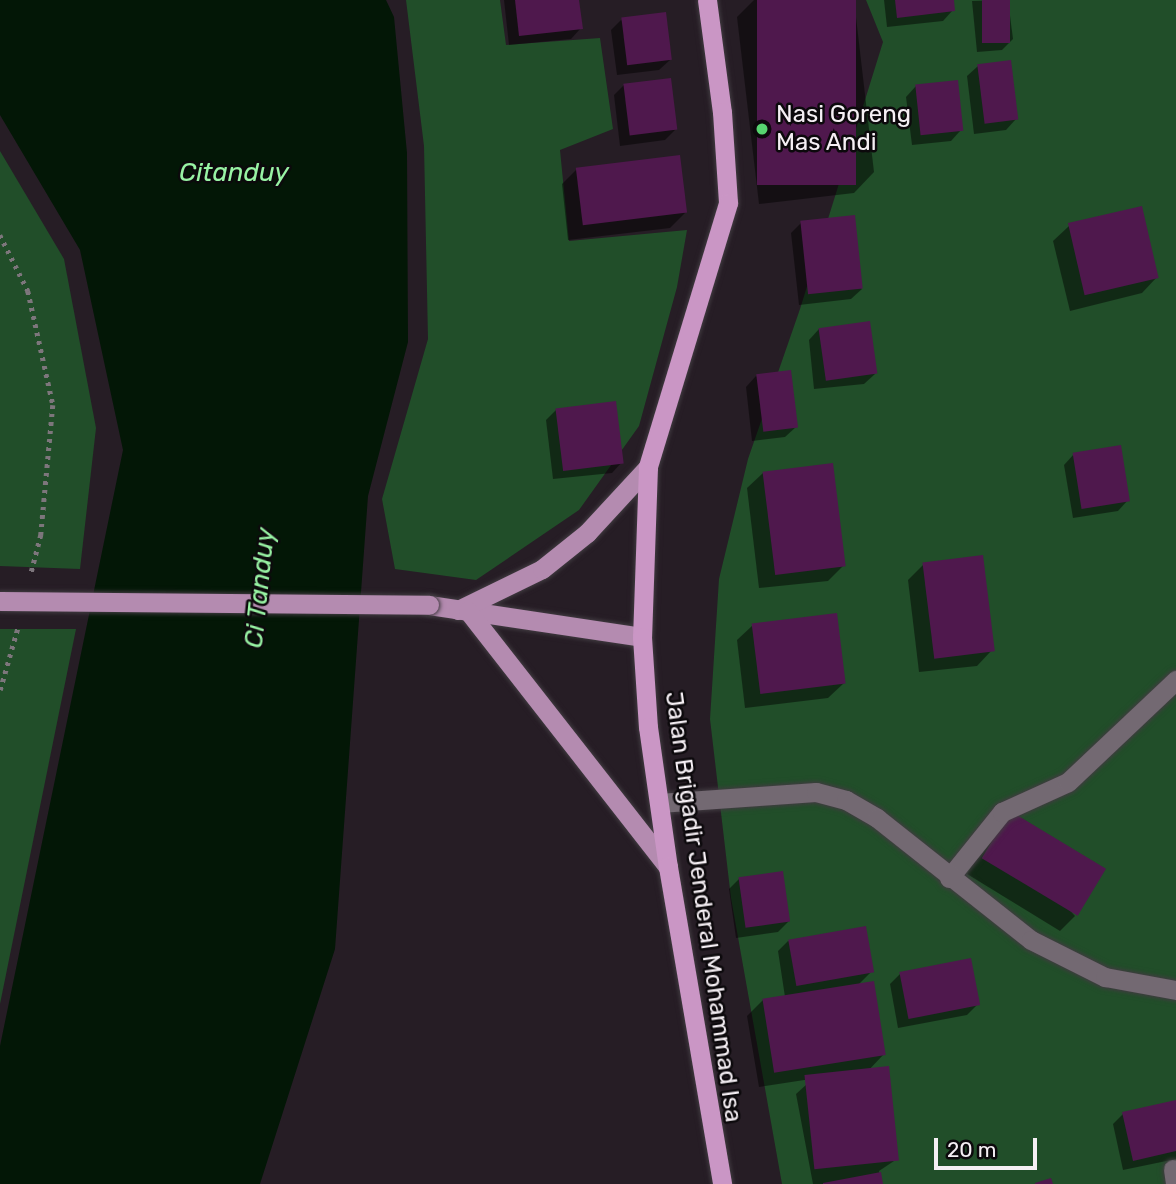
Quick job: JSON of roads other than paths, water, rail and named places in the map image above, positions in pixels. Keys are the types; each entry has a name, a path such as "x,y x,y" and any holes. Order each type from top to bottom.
{"highway":[{"name":"Jalan Brigadir Jenderal Mohammad Isa","path":"706,0 722,112 728,203 649,467 642,636 668,867 722,1184"}],"main road":[{"path":"463,610 542,569 587,533 649,467"},
{"path":"0,601 429,605 642,636"},
{"path":"463,610 668,867"}],"street":[{"path":"949,878 1002,812 1068,782 1176,680"},
{"path":"659,803 816,792 846,800 877,818 949,878 1031,940 1105,977 1176,990"}],"water":[{"name":"Citanduy","path":"0,0 386,0 394,17 407,153 408,342 368,496 335,949 260,1184 0,1184 0,1046 123,450 80,250 0,115"}],"place":[{"name":"Nasi Goreng Mas Andi","path":"762,129"}],"water label":[{"name":"Ci Tanduy","path":"260,588"}]}
